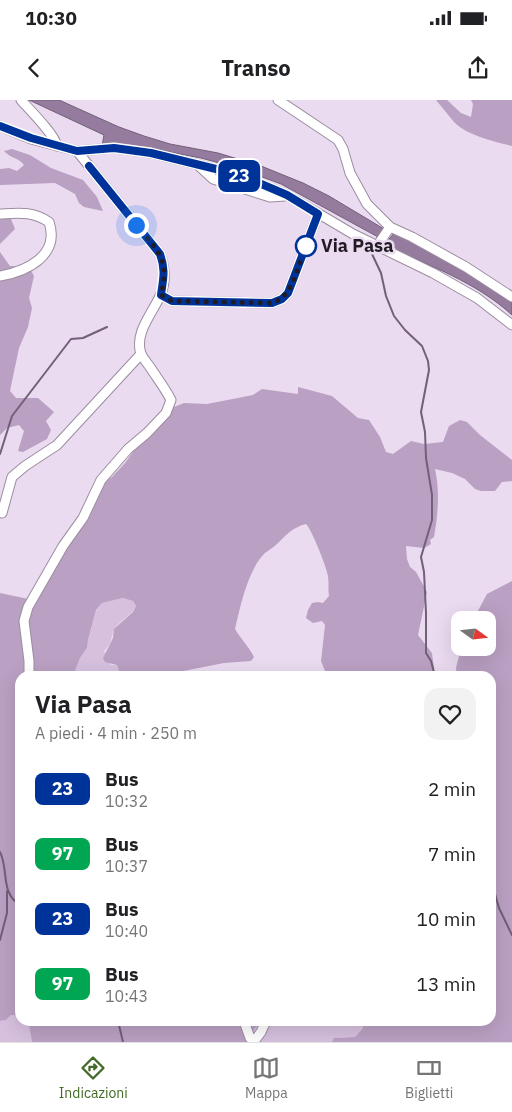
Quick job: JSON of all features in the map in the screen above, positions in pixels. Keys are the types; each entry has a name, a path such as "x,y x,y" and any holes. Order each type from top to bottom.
{"street":[{"path":"22,100 49,132 57,146"},
{"path":"278,100 338,140 343,149 350,173 366,204 389,230 412,237 466,267 512,297"},
{"path":"0,126 31,138 77,151 114,148 151,153 252,180 287,195 318,214 433,273 477,298 512,325"},
{"path":"29,671 24,621 28,607 59,553 84,518 101,480 128,449 166,413 170,400 166,389 141,354 140,338 149,315 161,295 164,266 160,254 77,151"},
{"path":"0,214 32,213 42,217 49,222 52,238 49,250 34,264 13,274 0,276"},
{"path":"161,295 172,301 272,303 282,299 288,293 318,214"},
{"path":"378,244 389,230"},
{"path":"2,514 12,477 57,445 141,354"},
{"path":"246,1026 250,1038 254,1040 264,1026"}],"shaded area":[{"path":"29,100 59,100 144,136 170,144 218,153 261,166 329,196 384,229 378,237 281,184 238,168 201,158 138,146 102,146 104,135"},
{"path":"436,100 447,100 461,113 471,117 473,104 471,100 512,100 512,146 466,131 454,122"},
{"path":"12,149 30,155 51,168 83,180 97,197 103,211 84,207 79,203 75,194 55,183 0,185 0,169 9,168 17,171 24,165 4,151"},
{"path":"0,212 9,214 15,229 0,244"},
{"path":"395,232 460,261 494,281 506,290 512,299 512,315 498,303 467,284 384,245"},
{"path":"0,252 10,266 29,267 34,276 29,298 32,308 28,327 19,348 10,391 16,398 38,398 54,412 46,421 51,430 47,439 23,452 18,451 24,431 19,425 7,428 0,435"},
{"path":"298,387 332,396 358,418 369,420 380,437 386,452 393,454 411,441 424,444 443,442 449,426 460,420 467,422 480,435 512,460 512,481 502,482 495,491 475,489 465,479 452,473 435,469 438,503 434,537 430,540 431,544 424,548 406,546 410,567 416,572 427,592 418,635 432,653 434,671 325,671 321,661 325,625 322,621 313,623 306,618 312,603 323,603 329,596 328,576 318,548 306,524 293,529 265,553 249,578 235,629 254,657 251,661 224,663 183,671 119,671 117,665 105,662 103,658 113,638 114,629 133,612 136,606 133,601 123,598 102,603 96,610 87,648 80,658 75,671 15,671 15,1015 11,1015 6,1020 0,1021 0,593 33,600 100,484 112,477 138,445 174,407 184,403 207,404 253,395 262,389 298,394"},
{"path":"512,581 512,1042 332,1042 334,1038 355,1037 363,1026 496,1026 496,671 456,671 456,668 459,656 496,656 496,611 478,611 487,594"},
{"path":"123,598 133,601 136,606 132,613 116,627 110,643 104,651 111,665 117,665 119,671 75,671 80,658 87,648 96,611 102,603"},
{"path":"11,1015 15,1015 15,1026 29,1026 32,1042 0,1042 0,1021 6,1020"},
{"path":"29,1026 257,1026 247,1042 32,1042"},
{"path":"257,1026 363,1026 363,1028 355,1037 334,1038 332,1042 247,1042"}],"waterway":[{"path":"355,240 372,254 381,273 386,296 394,316 405,330 422,346 428,361 429,370 421,412 432,495 432,520 421,557 424,572 426,653 434,671"},
{"path":"0,454 12,416 71,339 83,338 107,327"},
{"path":"0,852 3,859 7,888 15,901"},
{"path":"0,940 7,913 7,891"},
{"path":"496,898 512,935"},
{"path":"119,1026 123,1042"}],"bus line":[{"name":"23","path":"0,126 31,138 77,151 114,148 188,161 252,180 287,195 318,214 288,293 282,299 272,303 172,301 161,295 164,266 160,254 89,166"}],"place":[{"name":"Via Pasa","path":"306,246"}],"route":[{"path":"136,225 160,254 164,266 161,295 172,301 272,303 278,301 288,293 306,246"}]}
